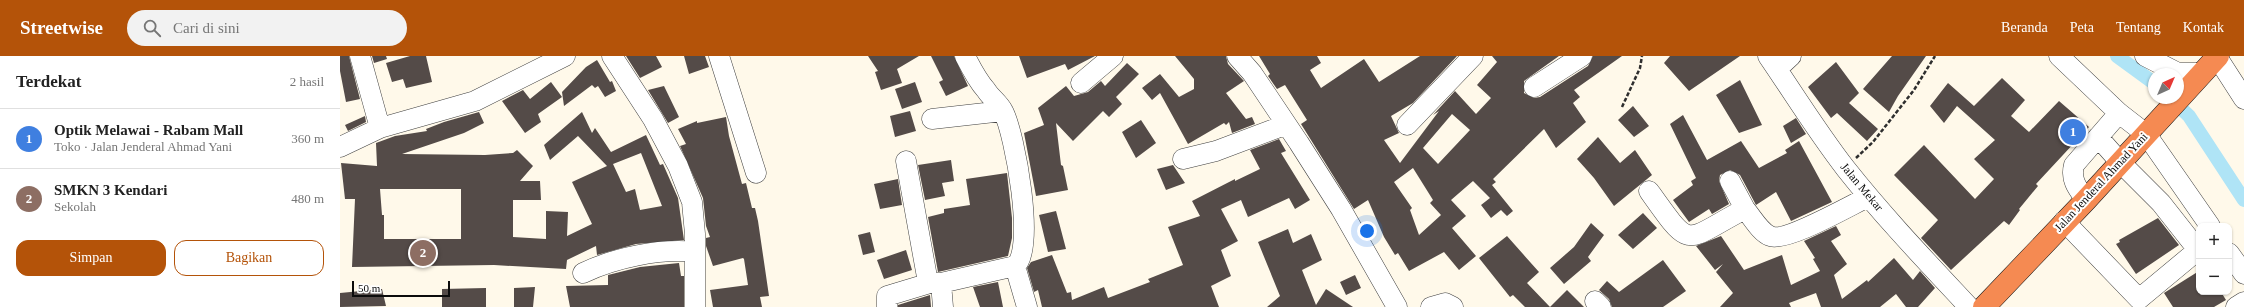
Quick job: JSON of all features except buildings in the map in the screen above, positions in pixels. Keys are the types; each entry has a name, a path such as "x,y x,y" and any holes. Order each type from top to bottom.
{"highway":[{"name":"Jalan Jenderal Ahmad Yani","path":"1984,307 2064,221 2086,200 2207,68"}],"street":[{"path":"360,56 380,128"},
{"path":"340,147 380,128 475,101 565,56"},
{"path":"612,56 653,119 678,166 692,202 695,307"},
{"path":"719,56 756,173"},
{"path":"887,307 887,296 936,283 1015,266 1021,258 1024,223 1013,142 1003,111 975,76 965,56"},
{"path":"1081,83 1113,56"},
{"path":"1237,56 1252,73 1341,209 1397,307"},
{"path":"1407,125 1473,56"},
{"path":"1534,87 1582,56"},
{"path":"2059,56 2119,114 2153,128 2208,223"},
{"path":"2145,56 2178,73 2207,68 2244,99"},
{"name":"Jalan Mekar","path":"1779,60 1826,142 1846,169 1868,197 1969,307"},
{"path":"932,119 1003,111"},
{"path":"2086,200 2073,181 2072,174 2074,166 2119,114"},
{"path":"1183,159 1216,150 1285,125"},
{"path":"2064,221 2139,299 2198,250 2161,203 2120,162 2098,137"},
{"path":"906,161 927,277 936,283 943,307"},
{"path":"1730,181 1745,209 1769,236 1777,238 1794,234 1868,197"},
{"path":"1649,191 1676,229 1684,235 1695,237 1745,209"},
{"path":"583,273 621,258 676,252 694,252"},
{"path":"2232,257 2244,274"},
{"path":"1015,266 1027,307"},
{"path":"2236,307 2244,302"},
{"path":"1431,307 1445,303 1453,307"}],"path":[{"path":"1622,107 1640,68 1642,56"},
{"path":"1846,169 1873,142 1910,95 1934,56"}],"waterway":[{"path":"2117,56 2148,79"},
{"path":"2176,104 2189,116 2244,200"}],"place":[{"name":"Optik Melawai - Rabam Mall","path":"2073,132"},
{"name":"SMKN 3 Kendari","path":"423,253"}]}
